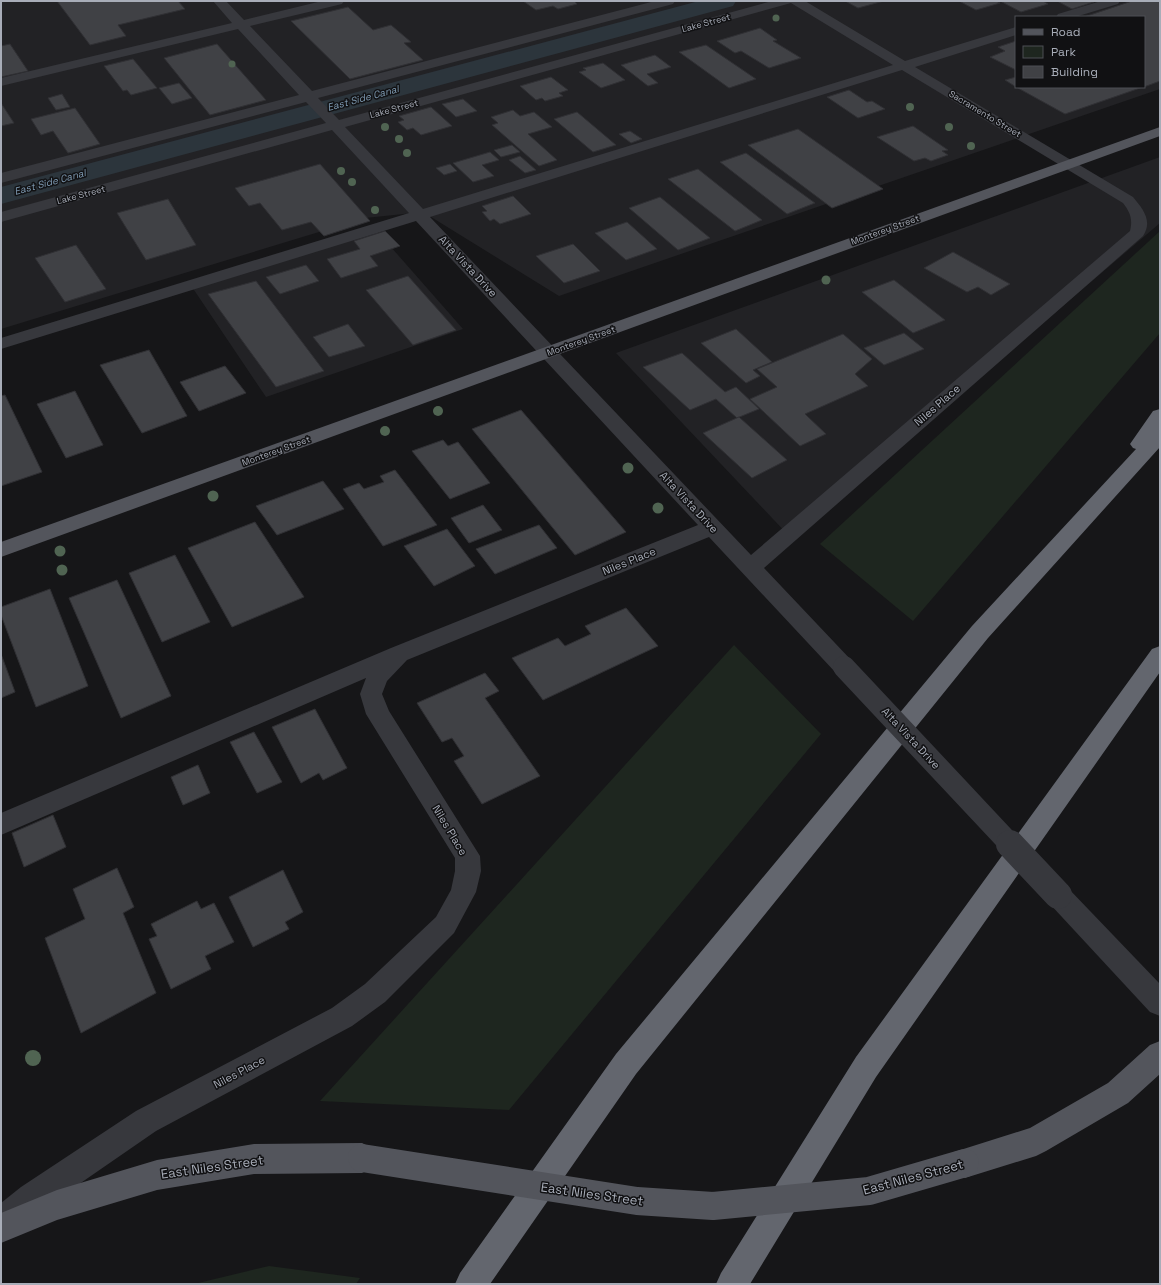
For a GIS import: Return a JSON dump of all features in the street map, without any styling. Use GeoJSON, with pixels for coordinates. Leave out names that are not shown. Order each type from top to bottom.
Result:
{"type":"FeatureCollection","features":[{"type":"Feature","properties":{"kind":"highway"},"geometry":{"type":"LineString","coordinates":[[1110,488],[1160,415]]}},
{"type":"Feature","properties":{"kind":"highway"},"geometry":{"type":"LineString","coordinates":[[471,1284],[626,1064],[980,632],[1160,435]]}},
{"type":"Feature","properties":{"kind":"highway"},"geometry":{"type":"LineString","coordinates":[[732,1284],[866,1067],[1160,655]]}},
{"type":"Feature","properties":{"kind":"main road","name":"Monterey Street"},"geometry":{"type":"LineString","coordinates":[[1,550],[1160,131]]}},
{"type":"Feature","properties":{"kind":"main road","name":"East Niles Street"},"geometry":{"type":"LineString","coordinates":[[1,1228],[57,1205],[157,1175],[254,1160],[362,1158],[638,1201],[713,1206],[869,1191],[1036,1141],[1118,1093],[1160,1055]]}},
{"type":"Feature","properties":{"kind":"street","name":"Alta Vista Drive"},"geometry":{"type":"LineString","coordinates":[[219,1],[1160,1003]]}},
{"type":"Feature","properties":{"kind":"street"},"geometry":{"type":"LineString","coordinates":[[1,82],[338,1]]}},
{"type":"Feature","properties":{"kind":"street"},"geometry":{"type":"LineString","coordinates":[[1,178],[669,1]]}},
{"type":"Feature","properties":{"kind":"street","name":"Lake Street"},"geometry":{"type":"LineString","coordinates":[[1,217],[786,1]]}},
{"type":"Feature","properties":{"kind":"street","name":"Sacramento Street"},"geometry":{"type":"LineString","coordinates":[[796,1],[1128,200],[1138,211],[1141,222],[1137,232],[1124,243]]}},
{"type":"Feature","properties":{"kind":"street"},"geometry":{"type":"LineString","coordinates":[[1065,16],[1114,1]]}},
{"type":"Feature","properties":{"kind":"street"},"geometry":{"type":"LineString","coordinates":[[1,344],[1015,31]]}},
{"type":"Feature","properties":{"kind":"street","name":"Niles Place"},"geometry":{"type":"LineString","coordinates":[[751,567],[1124,243]]}},
{"type":"Feature","properties":{"kind":"street","name":"Niles Place"},"geometry":{"type":"LineString","coordinates":[[1,1222],[32,1198],[146,1121],[342,1017],[375,993],[445,924],[463,892],[468,871],[467,856],[378,714],[371,694],[378,676],[399,654],[713,527]]}},
{"type":"Feature","properties":{"kind":"street"},"geometry":{"type":"LineString","coordinates":[[1,824],[399,654]]}},
{"type":"Feature","properties":{"kind":"shaded area"},"geometry":{"type":"Polygon","coordinates":[[[1,1],[1160,1],[1160,89],[559,296],[423,212],[365,218],[1,329],[1,1]]]}},
{"type":"Feature","properties":{"kind":"shaded area"},"geometry":{"type":"Polygon","coordinates":[[[1160,157],[1160,223],[791,538],[616,353],[1160,157]]]}},
{"type":"Feature","properties":{"kind":"shaded area"},"geometry":{"type":"Polygon","coordinates":[[[376,230],[463,329],[266,397],[192,287],[376,230]]]}},
{"type":"Feature","properties":{"kind":"green space"},"geometry":{"type":"Polygon","coordinates":[[[1160,231],[1160,333],[913,621],[820,544],[1160,231]]]}},
{"type":"Feature","properties":{"kind":"green space"},"geometry":{"type":"Polygon","coordinates":[[[734,645],[821,734],[509,1110],[320,1101],[734,645]]]}},
{"type":"Feature","properties":{"kind":"green space"},"geometry":{"type":"Polygon","coordinates":[[[269,1266],[360,1278],[356,1284],[194,1284],[269,1266]]]}},
{"type":"Feature","properties":{"kind":"building"},"geometry":{"type":"Polygon","coordinates":[[[57,1],[178,1],[185,9],[118,25],[126,36],[90,45],[57,1]]]}},
{"type":"Feature","properties":{"kind":"building"},"geometry":{"type":"Polygon","coordinates":[[[523,1],[574,1],[577,4],[558,9],[553,6],[536,10],[523,1]]]}},
{"type":"Feature","properties":{"kind":"building"},"geometry":{"type":"Polygon","coordinates":[[[845,1],[884,1],[858,8],[845,1]]]}},
{"type":"Feature","properties":{"kind":"building"},"geometry":{"type":"Polygon","coordinates":[[[959,1],[996,1],[1000,3],[976,10],[959,1]]]}},
{"type":"Feature","properties":{"kind":"building"},"geometry":{"type":"Polygon","coordinates":[[[1000,1],[1043,1],[1048,4],[1021,12],[1000,1]]]}},
{"type":"Feature","properties":{"kind":"building"},"geometry":{"type":"Polygon","coordinates":[[[1057,1],[1093,1],[1094,2],[1072,9],[1057,1]]]}},
{"type":"Feature","properties":{"kind":"building"},"geometry":{"type":"Polygon","coordinates":[[[1132,1],[1160,1],[1160,81],[1145,87],[1145,16],[1087,16],[1132,1]]]}},
{"type":"Feature","properties":{"kind":"building"},"geometry":{"type":"Polygon","coordinates":[[[348,7],[373,30],[391,25],[411,42],[404,43],[423,60],[350,79],[291,21],[348,7]]]}},
{"type":"Feature","properties":{"kind":"building"},"geometry":{"type":"Polygon","coordinates":[[[760,28],[777,40],[773,41],[801,58],[769,68],[741,51],[735,53],[717,41],[760,28]]]}},
{"type":"Feature","properties":{"kind":"building"},"geometry":{"type":"Polygon","coordinates":[[[1015,41],[1015,70],[990,57],[1005,51],[998,47],[1015,41]]]}},
{"type":"Feature","properties":{"kind":"building"},"geometry":{"type":"Polygon","coordinates":[[[10,44],[28,71],[1,77],[1,46],[10,44]]]}},
{"type":"Feature","properties":{"kind":"building"},"geometry":{"type":"Polygon","coordinates":[[[217,44],[266,100],[210,115],[164,58],[217,44]]]}},
{"type":"Feature","properties":{"kind":"building"},"geometry":{"type":"Polygon","coordinates":[[[706,45],[756,79],[729,88],[679,52],[706,45]]]}},
{"type":"Feature","properties":{"kind":"building"},"geometry":{"type":"Polygon","coordinates":[[[655,55],[671,67],[647,74],[658,83],[648,86],[621,65],[655,55]]]}},
{"type":"Feature","properties":{"kind":"building"},"geometry":{"type":"Polygon","coordinates":[[[133,59],[157,88],[131,95],[127,90],[123,91],[104,66],[133,59]]]}},
{"type":"Feature","properties":{"kind":"building"},"geometry":{"type":"Polygon","coordinates":[[[603,63],[625,80],[601,88],[579,72],[586,70],[583,68],[603,63]]]}},
{"type":"Feature","properties":{"kind":"building"},"geometry":{"type":"Polygon","coordinates":[[[551,77],[568,90],[559,93],[563,96],[545,101],[542,98],[536,100],[520,86],[551,77]]]}},
{"type":"Feature","properties":{"kind":"building"},"geometry":{"type":"Polygon","coordinates":[[[1015,77],[1015,86],[1005,80],[1015,77]]]}},
{"type":"Feature","properties":{"kind":"building"},"geometry":{"type":"Polygon","coordinates":[[[179,83],[192,98],[172,104],[159,88],[179,83]]]}},
{"type":"Feature","properties":{"kind":"building"},"geometry":{"type":"Polygon","coordinates":[[[1018,88],[1140,88],[1065,114],[1018,88]]]}},
{"type":"Feature","properties":{"kind":"building"},"geometry":{"type":"Polygon","coordinates":[[[849,90],[867,102],[872,101],[885,109],[858,118],[827,97],[849,90]]]}},
{"type":"Feature","properties":{"kind":"building"},"geometry":{"type":"Polygon","coordinates":[[[62,94],[70,107],[56,110],[48,98],[62,94]]]}},
{"type":"Feature","properties":{"kind":"building"},"geometry":{"type":"Polygon","coordinates":[[[463,99],[477,111],[456,117],[442,104],[463,99]]]}},
{"type":"Feature","properties":{"kind":"building"},"geometry":{"type":"Polygon","coordinates":[[[1,103],[14,123],[1,126],[1,103]]]}},
{"type":"Feature","properties":{"kind":"building"},"geometry":{"type":"Polygon","coordinates":[[[431,107],[452,126],[421,135],[413,128],[407,130],[398,122],[404,120],[399,116],[431,107]]]}},
{"type":"Feature","properties":{"kind":"building"},"geometry":{"type":"Polygon","coordinates":[[[75,108],[100,144],[68,153],[53,131],[41,135],[31,119],[75,108]]]}},
{"type":"Feature","properties":{"kind":"building"},"geometry":{"type":"Polygon","coordinates":[[[513,110],[520,116],[534,112],[552,127],[528,134],[557,160],[539,166],[492,125],[498,123],[491,117],[513,110]]]}},
{"type":"Feature","properties":{"kind":"building"},"geometry":{"type":"Polygon","coordinates":[[[577,112],[616,145],[593,152],[554,119],[577,112]]]}},
{"type":"Feature","properties":{"kind":"building"},"geometry":{"type":"Polygon","coordinates":[[[913,126],[948,150],[942,151],[948,155],[931,161],[925,158],[914,161],[877,137],[913,126]]]}},
{"type":"Feature","properties":{"kind":"building"},"geometry":{"type":"Polygon","coordinates":[[[798,129],[883,189],[832,208],[748,145],[798,129]]]}},
{"type":"Feature","properties":{"kind":"building"},"geometry":{"type":"Polygon","coordinates":[[[630,131],[642,139],[631,143],[619,134],[630,131]]]}},
{"type":"Feature","properties":{"kind":"building"},"geometry":{"type":"Polygon","coordinates":[[[512,145],[520,152],[501,157],[494,150],[512,145]]]}},
{"type":"Feature","properties":{"kind":"building"},"geometry":{"type":"Polygon","coordinates":[[[490,152],[499,160],[482,165],[494,176],[473,182],[453,163],[490,152]]]}},
{"type":"Feature","properties":{"kind":"building"},"geometry":{"type":"Polygon","coordinates":[[[746,153],[815,203],[787,214],[720,162],[746,153]]]}},
{"type":"Feature","properties":{"kind":"building"},"geometry":{"type":"Polygon","coordinates":[[[520,156],[536,170],[525,173],[509,160],[520,156]]]}},
{"type":"Feature","properties":{"kind":"building"},"geometry":{"type":"Polygon","coordinates":[[[320,164],[370,221],[324,236],[311,222],[282,230],[260,203],[249,206],[235,188],[320,164]]]}},
{"type":"Feature","properties":{"kind":"building"},"geometry":{"type":"Polygon","coordinates":[[[450,164],[457,171],[444,175],[436,168],[450,164]]]}},
{"type":"Feature","properties":{"kind":"building"},"geometry":{"type":"Polygon","coordinates":[[[698,169],[762,220],[735,231],[668,179],[698,169]]]}},
{"type":"Feature","properties":{"kind":"building"},"geometry":{"type":"Polygon","coordinates":[[[513,196],[531,214],[500,224],[494,219],[490,221],[482,212],[487,211],[482,206],[513,196]]]}},
{"type":"Feature","properties":{"kind":"building"},"geometry":{"type":"Polygon","coordinates":[[[660,197],[710,238],[678,250],[629,208],[660,197]]]}},
{"type":"Feature","properties":{"kind":"building"},"geometry":{"type":"Polygon","coordinates":[[[168,199],[196,245],[146,260],[117,213],[168,199]]]}},
{"type":"Feature","properties":{"kind":"building"},"geometry":{"type":"Polygon","coordinates":[[[627,222],[657,249],[626,260],[595,233],[627,222]]]}},
{"type":"Feature","properties":{"kind":"building"},"geometry":{"type":"Polygon","coordinates":[[[385,231],[400,246],[370,256],[378,266],[341,278],[327,259],[360,249],[354,241],[385,231]]]}},
{"type":"Feature","properties":{"kind":"building"},"geometry":{"type":"Polygon","coordinates":[[[573,244],[600,271],[564,283],[536,256],[573,244]]]}},
{"type":"Feature","properties":{"kind":"building"},"geometry":{"type":"Polygon","coordinates":[[[76,245],[106,289],[65,302],[35,258],[76,245]]]}},
{"type":"Feature","properties":{"kind":"building"},"geometry":{"type":"Polygon","coordinates":[[[953,252],[1010,284],[991,295],[978,287],[967,292],[924,268],[953,252]]]}},
{"type":"Feature","properties":{"kind":"building"},"geometry":{"type":"Polygon","coordinates":[[[306,265],[319,281],[280,294],[266,277],[306,265]]]}},
{"type":"Feature","properties":{"kind":"building"},"geometry":{"type":"Polygon","coordinates":[[[408,276],[456,330],[413,345],[366,290],[408,276]]]}},
{"type":"Feature","properties":{"kind":"building"},"geometry":{"type":"Polygon","coordinates":[[[894,280],[945,320],[913,333],[862,292],[894,280]]]}},
{"type":"Feature","properties":{"kind":"building"},"geometry":{"type":"Polygon","coordinates":[[[256,281],[324,371],[276,387],[208,294],[256,281]]]}},
{"type":"Feature","properties":{"kind":"building"},"geometry":{"type":"Polygon","coordinates":[[[348,324],[365,346],[329,357],[313,337],[348,324]]]}},
{"type":"Feature","properties":{"kind":"building"},"geometry":{"type":"Polygon","coordinates":[[[736,329],[772,362],[753,370],[760,376],[746,383],[701,343],[736,329]]]}},
{"type":"Feature","properties":{"kind":"building"},"geometry":{"type":"Polygon","coordinates":[[[904,333],[924,349],[884,365],[864,348],[904,333]]]}},
{"type":"Feature","properties":{"kind":"building"},"geometry":{"type":"Polygon","coordinates":[[[843,334],[872,359],[855,374],[868,386],[805,414],[826,434],[800,446],[750,399],[777,387],[757,369],[843,334]]]}},
{"type":"Feature","properties":{"kind":"building"},"geometry":{"type":"Polygon","coordinates":[[[149,350],[187,416],[142,433],[100,365],[149,350]]]}},
{"type":"Feature","properties":{"kind":"building"},"geometry":{"type":"Polygon","coordinates":[[[682,353],[725,392],[736,387],[759,409],[737,418],[716,399],[690,410],[643,367],[682,353]]]}},
{"type":"Feature","properties":{"kind":"building"},"geometry":{"type":"Polygon","coordinates":[[[225,366],[246,393],[199,411],[180,382],[225,366]]]}},
{"type":"Feature","properties":{"kind":"building"},"geometry":{"type":"Polygon","coordinates":[[[75,391],[103,445],[66,458],[37,404],[75,391]]]}},
{"type":"Feature","properties":{"kind":"building"},"geometry":{"type":"Polygon","coordinates":[[[5,395],[42,472],[1,486],[1,396],[5,395]]]}},
{"type":"Feature","properties":{"kind":"building"},"geometry":{"type":"Polygon","coordinates":[[[521,410],[626,532],[575,555],[472,429],[521,410]]]}},
{"type":"Feature","properties":{"kind":"building"},"geometry":{"type":"Polygon","coordinates":[[[739,417],[787,460],[752,478],[703,433],[739,417]]]}},
{"type":"Feature","properties":{"kind":"building"},"geometry":{"type":"Polygon","coordinates":[[[443,440],[448,446],[458,442],[490,483],[450,499],[412,451],[443,440]]]}},
{"type":"Feature","properties":{"kind":"building"},"geometry":{"type":"Polygon","coordinates":[[[395,470],[437,525],[383,546],[343,489],[359,483],[364,489],[384,482],[380,476],[395,470]]]}},
{"type":"Feature","properties":{"kind":"building"},"geometry":{"type":"Polygon","coordinates":[[[323,481],[344,509],[277,535],[256,506],[323,481]]]}},
{"type":"Feature","properties":{"kind":"building"},"geometry":{"type":"Polygon","coordinates":[[[483,505],[502,530],[469,543],[451,518],[483,505]]]}},
{"type":"Feature","properties":{"kind":"building"},"geometry":{"type":"Polygon","coordinates":[[[255,522],[304,597],[232,627],[188,548],[255,522]]]}},
{"type":"Feature","properties":{"kind":"building"},"geometry":{"type":"Polygon","coordinates":[[[539,525],[557,548],[495,574],[476,549],[539,525]]]}},
{"type":"Feature","properties":{"kind":"building"},"geometry":{"type":"Polygon","coordinates":[[[447,529],[475,566],[434,586],[404,546],[447,529]]]}},
{"type":"Feature","properties":{"kind":"building"},"geometry":{"type":"Polygon","coordinates":[[[175,555],[210,622],[162,642],[129,573],[175,555]]]}},
{"type":"Feature","properties":{"kind":"building"},"geometry":{"type":"Polygon","coordinates":[[[117,580],[171,696],[121,718],[69,598],[117,580]]]}},
{"type":"Feature","properties":{"kind":"building"},"geometry":{"type":"Polygon","coordinates":[[[50,589],[88,686],[36,707],[1,615],[1,607],[50,589]]]}},
{"type":"Feature","properties":{"kind":"building"},"geometry":{"type":"Polygon","coordinates":[[[626,608],[658,646],[543,700],[512,658],[558,638],[565,646],[591,634],[585,626],[626,608]]]}},
{"type":"Feature","properties":{"kind":"building"},"geometry":{"type":"Polygon","coordinates":[[[1,654],[15,692],[1,698],[1,654]]]}},
{"type":"Feature","properties":{"kind":"building"},"geometry":{"type":"Polygon","coordinates":[[[485,673],[499,691],[485,698],[540,776],[482,804],[454,761],[464,756],[452,738],[442,742],[417,703],[485,673]]]}},
{"type":"Feature","properties":{"kind":"building"},"geometry":{"type":"Polygon","coordinates":[[[315,709],[347,768],[323,780],[319,773],[301,783],[272,727],[315,709]]]}},
{"type":"Feature","properties":{"kind":"building"},"geometry":{"type":"Polygon","coordinates":[[[254,732],[282,782],[257,793],[230,742],[254,732]]]}},
{"type":"Feature","properties":{"kind":"building"},"geometry":{"type":"Polygon","coordinates":[[[198,765],[210,793],[183,805],[171,777],[198,765]]]}},
{"type":"Feature","properties":{"kind":"building"},"geometry":{"type":"Polygon","coordinates":[[[53,815],[66,847],[24,867],[12,833],[53,815]]]}},
{"type":"Feature","properties":{"kind":"building"},"geometry":{"type":"Polygon","coordinates":[[[117,868],[134,907],[123,913],[156,993],[81,1033],[45,938],[85,919],[73,889],[117,868]]]}},
{"type":"Feature","properties":{"kind":"building"},"geometry":{"type":"Polygon","coordinates":[[[283,870],[303,912],[285,922],[289,929],[253,947],[229,897],[283,870]]]}},
{"type":"Feature","properties":{"kind":"building"},"geometry":{"type":"Polygon","coordinates":[[[197,901],[201,909],[214,903],[234,942],[205,956],[211,969],[171,989],[149,939],[157,936],[151,924],[197,901]]]}},
{"type":"Feature","properties":{"kind":"waterway","name":"East Side Canal"},"geometry":{"type":"LineString","coordinates":[[1,196],[725,1]]}}]}
